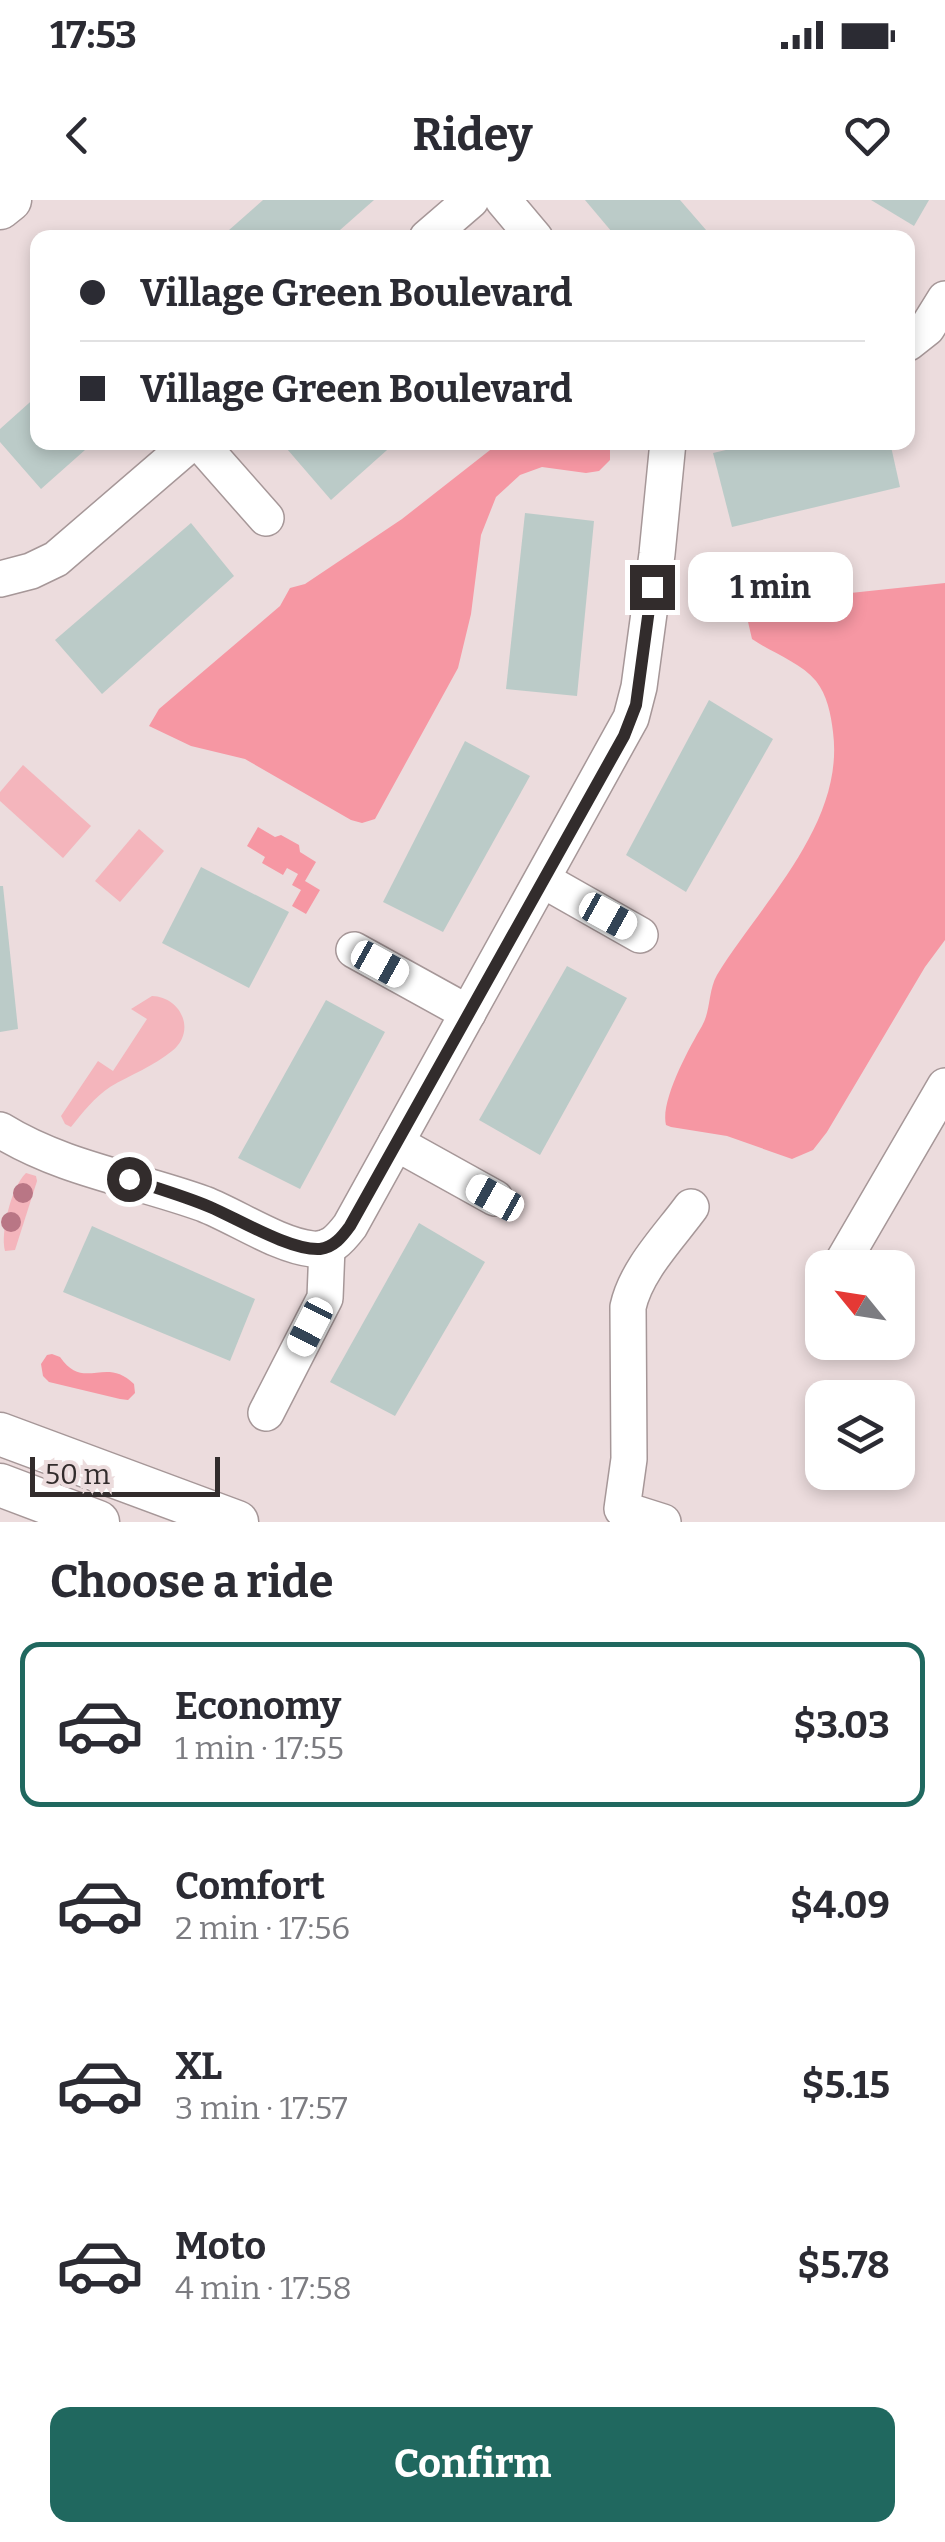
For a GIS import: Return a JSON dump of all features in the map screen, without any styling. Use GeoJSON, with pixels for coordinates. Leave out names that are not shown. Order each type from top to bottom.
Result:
{"type":"FeatureCollection","features":[{"type":"Feature","properties":{"kind":"main road"},"geometry":{"type":"LineString","coordinates":[[0,208],[10,200]]}},
{"type":"Feature","properties":{"kind":"main road"},"geometry":{"type":"LineString","coordinates":[[0,1434],[236,1522]]}},
{"type":"Feature","properties":{"kind":"main road"},"geometry":{"type":"LineString","coordinates":[[0,1484],[98,1522]]}},
{"type":"Feature","properties":{"kind":"street"},"geometry":{"type":"LineString","coordinates":[[436,230],[471,200]]}},
{"type":"Feature","properties":{"kind":"street"},"geometry":{"type":"LineString","coordinates":[[504,200],[528,230]]}},
{"type":"Feature","properties":{"kind":"street"},"geometry":{"type":"LineString","coordinates":[[915,337],[927,328],[945,299]]}},
{"type":"Feature","properties":{"kind":"street"},"geometry":{"type":"LineString","coordinates":[[0,579],[31,571],[67,551],[186,450]]}},
{"type":"Feature","properties":{"kind":"street"},"geometry":{"type":"LineString","coordinates":[[202,450],[266,518]]}},
{"type":"Feature","properties":{"kind":"street"},"geometry":{"type":"LineString","coordinates":[[0,1130],[65,1163],[155,1187],[296,1244],[327,1248],[339,1240],[624,736],[636,705],[667,450]]}},
{"type":"Feature","properties":{"kind":"street"},"geometry":{"type":"LineString","coordinates":[[543,880],[640,934]]}},
{"type":"Feature","properties":{"kind":"street"},"geometry":{"type":"LineString","coordinates":[[354,950],[468,1013]]}},
{"type":"Feature","properties":{"kind":"street"},"geometry":{"type":"LineString","coordinates":[[850,1250],[945,1086]]}},
{"type":"Feature","properties":{"kind":"street"},"geometry":{"type":"LineString","coordinates":[[396,1144],[495,1198]]}},
{"type":"Feature","properties":{"kind":"street"},"geometry":{"type":"LineString","coordinates":[[663,1522],[622,1509],[630,1440],[628,1307],[642,1274],[690,1207]]}},
{"type":"Feature","properties":{"kind":"street"},"geometry":{"type":"LineString","coordinates":[[266,1413],[325,1298],[327,1248]]}},
{"type":"Feature","properties":{"kind":"shaded area"},"geometry":{"type":"Polygon","coordinates":[[[490,450],[610,450],[610,460],[599,471],[542,467],[520,475],[496,497],[481,535],[471,614],[458,668],[375,819],[362,823],[351,820],[245,759],[191,746],[149,726],[159,709],[280,606],[290,588],[305,584],[402,519],[490,450]]]}},
{"type":"Feature","properties":{"kind":"shaded area"},"geometry":{"type":"Polygon","coordinates":[[[945,583],[945,940],[813,1150],[792,1159],[727,1136],[666,1125],[671,1089],[705,1020],[714,981],[796,861],[826,799],[833,766],[832,725],[823,692],[802,668],[752,639],[742,596],[803,598],[945,583]]]}},
{"type":"Feature","properties":{"kind":"shaded area"},"geometry":{"type":"Polygon","coordinates":[[[23,765],[91,826],[63,858],[0,801],[0,792],[23,765]]]}},
{"type":"Feature","properties":{"kind":"shaded area"},"geometry":{"type":"Polygon","coordinates":[[[258,827],[299,845],[300,852],[316,862],[305,881],[320,890],[306,914],[292,906],[301,890],[292,885],[298,874],[287,868],[283,875],[262,863],[265,857],[247,846],[258,827]]]}},
{"type":"Feature","properties":{"kind":"shaded area"},"geometry":{"type":"Polygon","coordinates":[[[139,829],[164,851],[120,902],[95,881],[139,829]]]}},
{"type":"Feature","properties":{"kind":"shaded area"},"geometry":{"type":"Polygon","coordinates":[[[152,996],[171,1002],[178,1009],[184,1025],[180,1043],[158,1061],[104,1091],[71,1127],[65,1124],[61,1116],[98,1061],[113,1071],[147,1019],[131,1009],[152,996]]]}},
{"type":"Feature","properties":{"kind":"shaded area"},"geometry":{"type":"Polygon","coordinates":[[[26,1173],[36,1176],[37,1181],[15,1250],[5,1251],[8,1211],[26,1173]]]}},
{"type":"Feature","properties":{"kind":"shaded area"},"geometry":{"type":"Polygon","coordinates":[[[52,1354],[78,1372],[114,1372],[123,1376],[134,1384],[135,1393],[128,1400],[120,1399],[49,1382],[43,1376],[41,1364],[52,1354]]]}},
{"type":"Feature","properties":{"kind":"building"},"geometry":{"type":"Polygon","coordinates":[[[263,200],[374,200],[340,230],[229,230],[263,200]]]}},
{"type":"Feature","properties":{"kind":"building"},"geometry":{"type":"Polygon","coordinates":[[[585,200],[680,200],[706,230],[610,230],[585,200]]]}},
{"type":"Feature","properties":{"kind":"building"},"geometry":{"type":"Polygon","coordinates":[[[871,200],[929,200],[914,226],[871,200]]]}},
{"type":"Feature","properties":{"kind":"building"},"geometry":{"type":"Polygon","coordinates":[[[30,402],[30,450],[85,450],[41,489],[0,442],[0,429],[30,402]]]}},
{"type":"Feature","properties":{"kind":"building"},"geometry":{"type":"Polygon","coordinates":[[[288,450],[387,450],[331,500],[288,450]]]}},
{"type":"Feature","properties":{"kind":"building"},"geometry":{"type":"Polygon","coordinates":[[[892,450],[900,487],[732,527],[713,453],[892,450]]]}},
{"type":"Feature","properties":{"kind":"building"},"geometry":{"type":"Polygon","coordinates":[[[525,513],[594,521],[577,696],[506,689],[525,513]]]}},
{"type":"Feature","properties":{"kind":"building"},"geometry":{"type":"Polygon","coordinates":[[[191,523],[234,576],[102,694],[55,640],[191,523]]]}},
{"type":"Feature","properties":{"kind":"building"},"geometry":{"type":"Polygon","coordinates":[[[709,700],[773,739],[686,892],[626,855],[709,700]]]}},
{"type":"Feature","properties":{"kind":"building"},"geometry":{"type":"Polygon","coordinates":[[[465,741],[530,776],[443,932],[383,902],[465,741]]]}},
{"type":"Feature","properties":{"kind":"building"},"geometry":{"type":"Polygon","coordinates":[[[201,867],[289,912],[249,988],[162,943],[201,867]]]}},
{"type":"Feature","properties":{"kind":"building"},"geometry":{"type":"Polygon","coordinates":[[[0,886],[18,1029],[0,1032],[0,886]]]}},
{"type":"Feature","properties":{"kind":"building"},"geometry":{"type":"Polygon","coordinates":[[[567,966],[627,998],[540,1155],[479,1120],[567,966]]]}},
{"type":"Feature","properties":{"kind":"building"},"geometry":{"type":"Polygon","coordinates":[[[326,1000],[385,1032],[300,1189],[238,1158],[326,1000]]]}},
{"type":"Feature","properties":{"kind":"building"},"geometry":{"type":"Polygon","coordinates":[[[419,1223],[485,1262],[395,1416],[330,1382],[419,1223]]]}},
{"type":"Feature","properties":{"kind":"building"},"geometry":{"type":"Polygon","coordinates":[[[92,1226],[255,1299],[230,1361],[63,1292],[92,1226]]]}},
{"type":"Feature","properties":{"kind":"route"},"geometry":{"type":"LineString","coordinates":[[129,1179],[206,1205],[296,1244],[327,1248],[339,1240],[624,736],[636,705],[652,587]]}}]}
